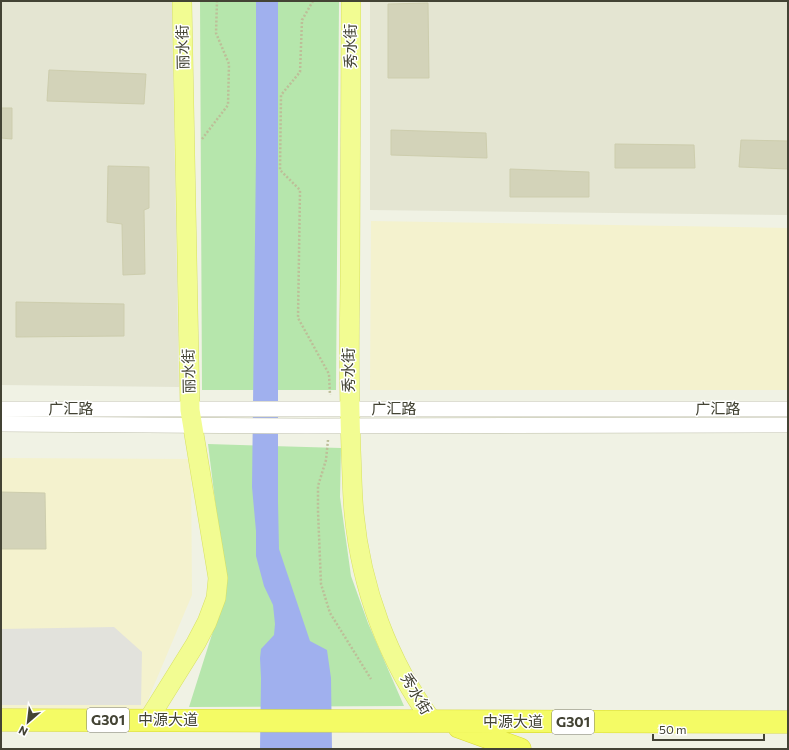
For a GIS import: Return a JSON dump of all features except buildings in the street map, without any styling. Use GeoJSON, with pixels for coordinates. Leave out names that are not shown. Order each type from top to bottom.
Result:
{"type":"FeatureCollection","features":[{"type":"Feature","properties":{"kind":"highway","name":"中源大道"},"geometry":{"type":"LineString","coordinates":[[1,720],[788,722]]}},
{"type":"Feature","properties":{"kind":"highway"},"geometry":{"type":"LineString","coordinates":[[439,722],[520,749]]}},
{"type":"Feature","properties":{"kind":"main road","name":"丽水街"},"geometry":{"type":"LineString","coordinates":[[148,720],[196,643],[207,622],[216,598],[218,578],[190,417],[182,1]]}},
{"type":"Feature","properties":{"kind":"main road","name":"秀水街"},"geometry":{"type":"LineString","coordinates":[[351,1],[350,417],[354,512],[359,546],[371,598],[388,643],[420,704],[439,722]]}},
{"type":"Feature","properties":{"kind":"street","name":"广汇路"},"geometry":{"type":"LineString","coordinates":[[1,409],[190,417],[244,425],[329,426],[350,417],[788,409]]}},
{"type":"Feature","properties":{"kind":"street","name":"广汇路"},"geometry":{"type":"LineString","coordinates":[[1,424],[190,417],[244,410],[330,409],[350,417],[788,425]]}},
{"type":"Feature","properties":{"kind":"path"},"geometry":{"type":"LineString","coordinates":[[186,160],[228,105],[229,64],[216,33],[217,1]]}},
{"type":"Feature","properties":{"kind":"path"},"geometry":{"type":"LineString","coordinates":[[313,1],[302,20],[300,72],[281,95],[280,170],[300,190],[298,318],[329,374],[330,409]]}},
{"type":"Feature","properties":{"kind":"path"},"geometry":{"type":"LineString","coordinates":[[329,426],[326,460],[318,486],[321,584],[330,613],[371,679]]}},
{"type":"Feature","properties":{"kind":"shaded area"},"geometry":{"type":"Polygon","coordinates":[[[1,1],[172,1],[179,387],[1,385],[1,1]]]}},
{"type":"Feature","properties":{"kind":"shaded area"},"geometry":{"type":"Polygon","coordinates":[[[370,1],[788,1],[788,215],[370,210],[370,1]]]}},
{"type":"Feature","properties":{"kind":"shaded area"},"geometry":{"type":"Polygon","coordinates":[[[371,221],[788,228],[788,390],[370,390],[371,221]]]}},
{"type":"Feature","properties":{"kind":"shaded area"},"geometry":{"type":"Polygon","coordinates":[[[1,458],[191,459],[192,595],[144,709],[1,709],[1,458]]]}},
{"type":"Feature","properties":{"kind":"shaded area"},"geometry":{"type":"Polygon","coordinates":[[[114,627],[142,652],[141,705],[1,705],[1,629],[114,627]]]}},
{"type":"Feature","properties":{"kind":"green space"},"geometry":{"type":"Polygon","coordinates":[[[200,1],[339,1],[336,390],[202,390],[200,1]]]}},
{"type":"Feature","properties":{"kind":"green space"},"geometry":{"type":"Polygon","coordinates":[[[208,444],[341,448],[340,497],[351,576],[368,623],[404,706],[189,707],[226,590],[208,444]]]}},
{"type":"Feature","properties":{"kind":"water"},"geometry":{"type":"Polygon","coordinates":[[[256,1],[278,1],[279,549],[310,641],[327,650],[331,678],[332,749],[260,749],[261,649],[274,635],[275,624],[273,605],[264,586],[256,556],[256,531],[252,487],[256,155],[256,1]]]}}]}
